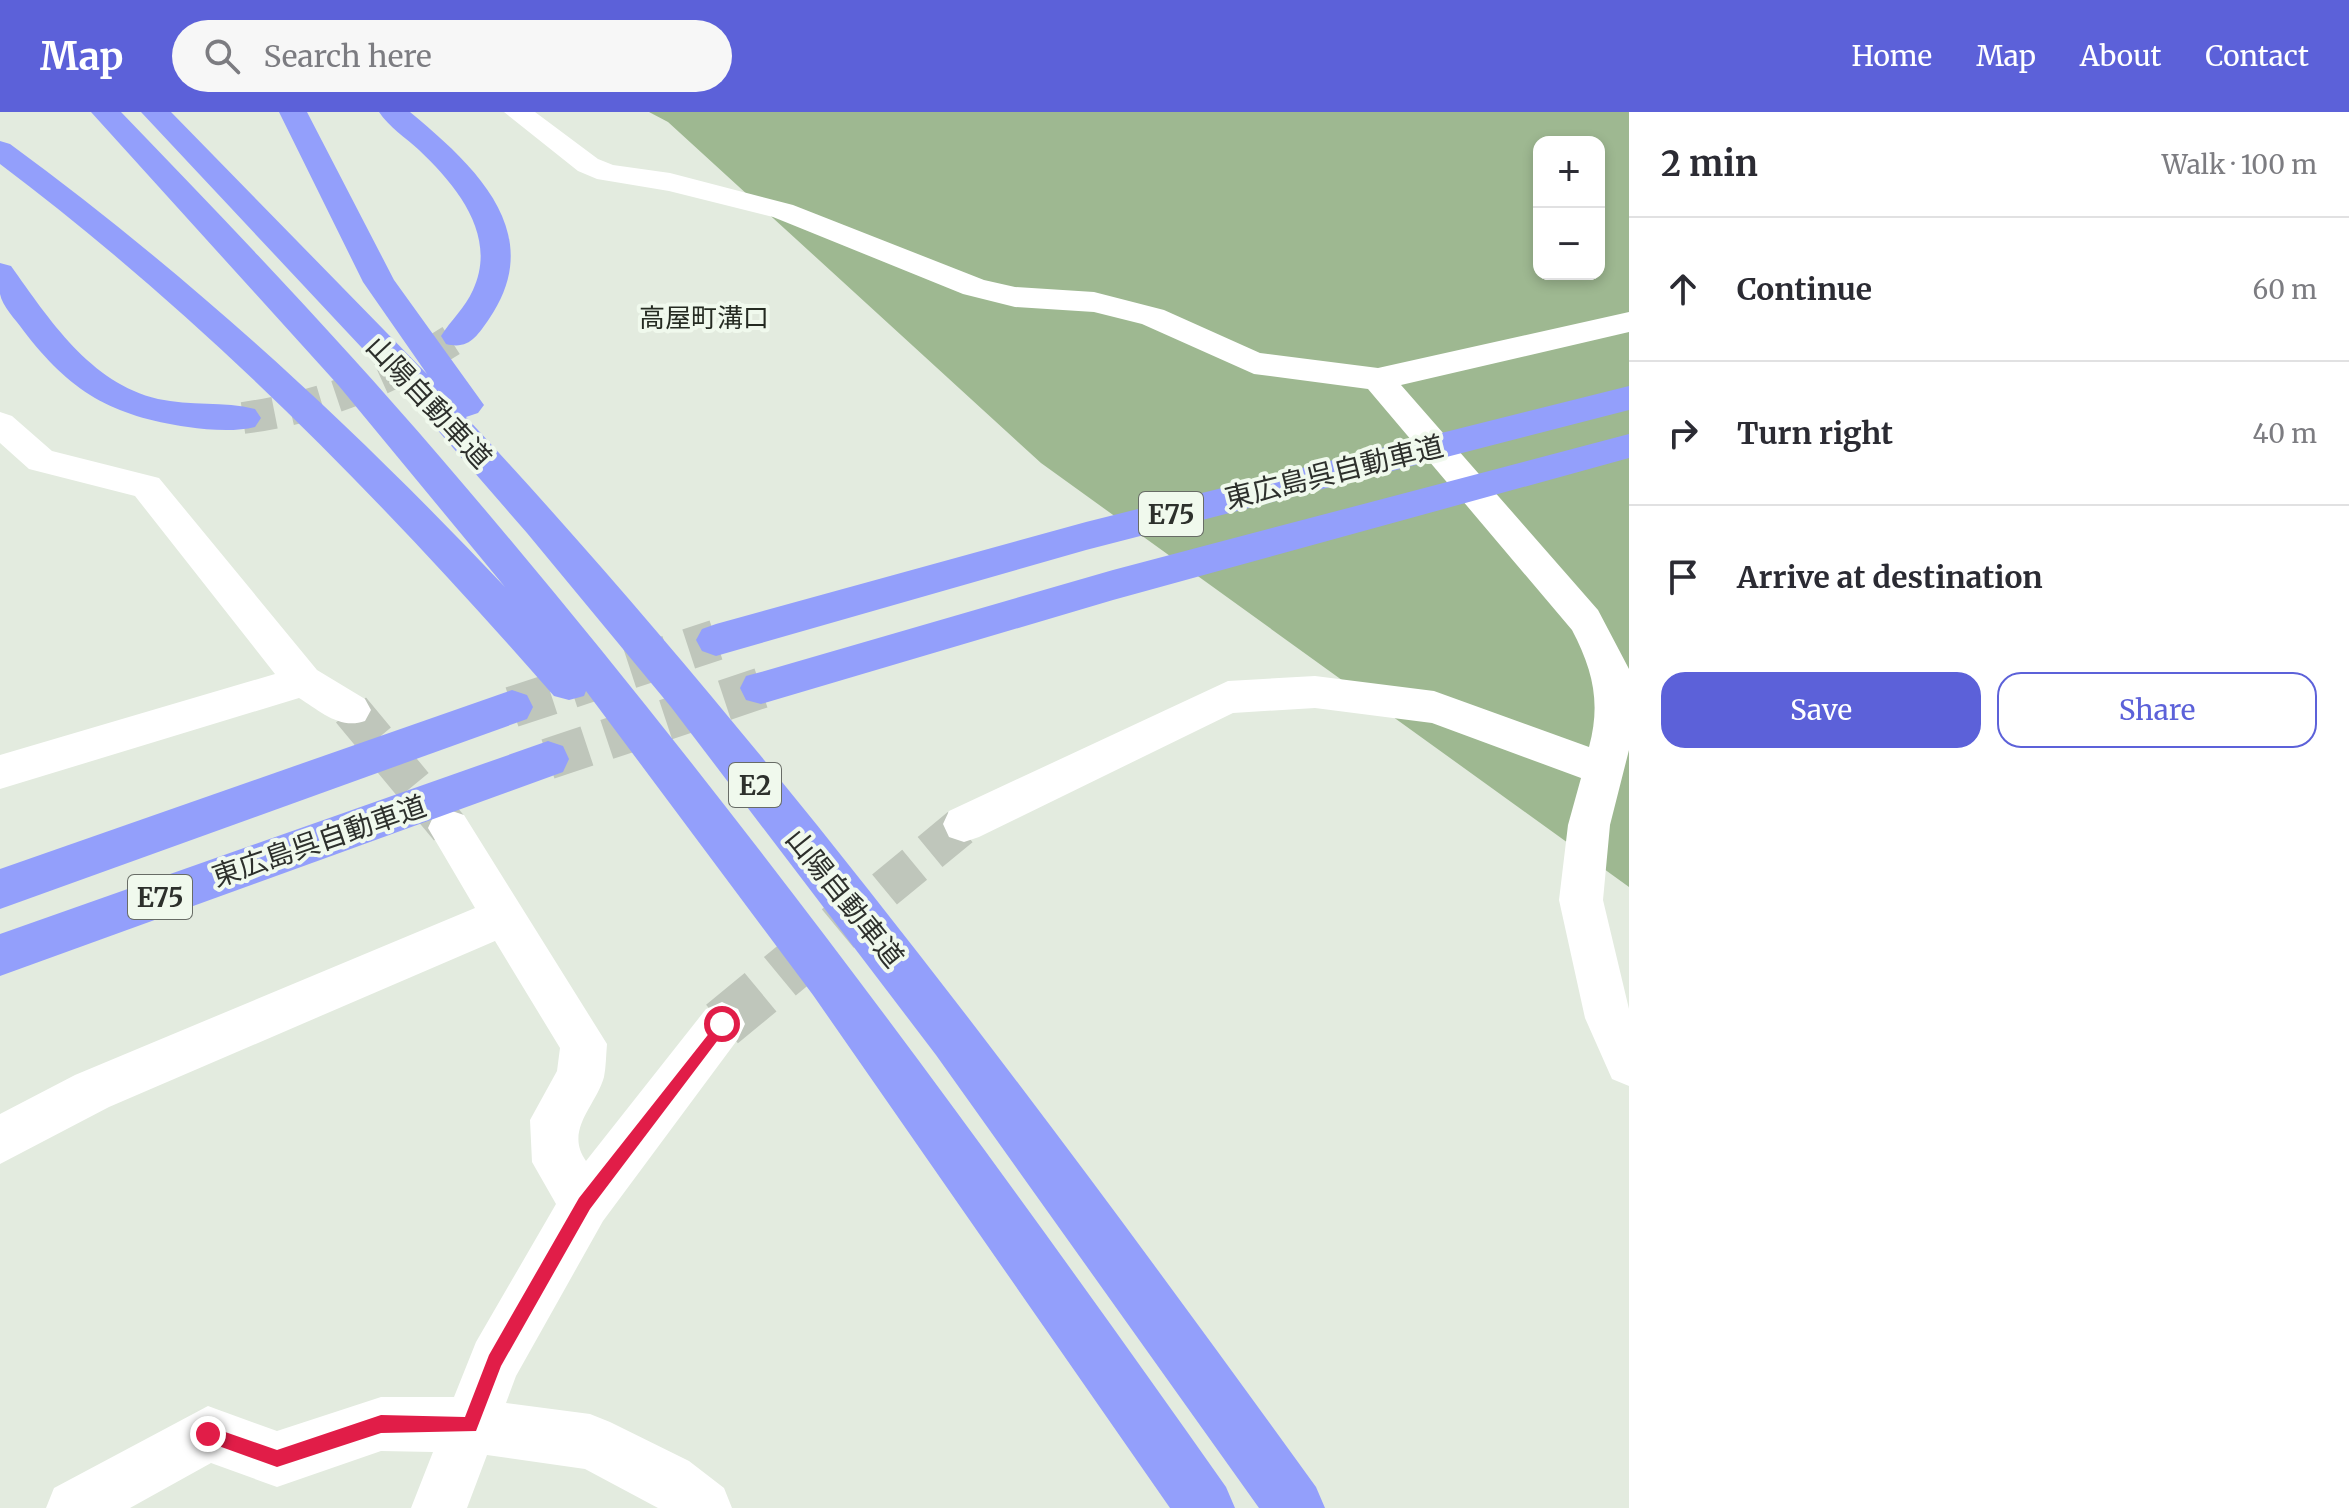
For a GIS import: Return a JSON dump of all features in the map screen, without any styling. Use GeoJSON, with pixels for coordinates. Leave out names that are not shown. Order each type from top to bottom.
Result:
{"type":"FeatureCollection","features":[{"type":"Feature","properties":{"kind":"highway","name":"山陽自動車道"},"geometry":{"type":"LineString","coordinates":[[105,112],[427,465],[543,607],[838,988],[1038,1266],[1205,1508]]}},
{"type":"Feature","properties":{"kind":"highway","name":"山陽自動車道"},"geometry":{"type":"LineString","coordinates":[[155,112],[527,509],[603,596],[917,988],[1121,1262],[1295,1508]]}},
{"type":"Feature","properties":{"kind":"highway"},"geometry":{"type":"LineString","coordinates":[[293,112],[379,282],[412,333],[494,441],[527,509]]}},
{"type":"Feature","properties":{"kind":"highway"},"geometry":{"type":"LineString","coordinates":[[393,112],[469,187],[487,216],[496,246],[494,277],[481,308],[458,336]]}},
{"type":"Feature","properties":{"kind":"highway"},"geometry":{"type":"LineString","coordinates":[[0,150],[137,252],[206,312],[349,451],[514,622],[838,988]]}},
{"type":"Feature","properties":{"kind":"highway"},"geometry":{"type":"LineString","coordinates":[[0,273],[48,344],[79,375],[115,398],[167,414],[243,418]]}},
{"type":"Feature","properties":{"kind":"highway","name":"東広島呉自動車道"},"geometry":{"type":"LineString","coordinates":[[716,640],[1101,532],[1629,398]]}},
{"type":"Feature","properties":{"kind":"highway","name":"東広島呉自動車道"},"geometry":{"type":"LineString","coordinates":[[761,688],[1113,585],[1629,446]]}},
{"type":"Feature","properties":{"kind":"highway","name":"E75"},"geometry":{"type":"LineString","coordinates":[[0,889],[512,707]]}},
{"type":"Feature","properties":{"kind":"highway","name":"東広島呉自動車道"},"geometry":{"type":"LineString","coordinates":[[0,955],[548,759]]}},
{"type":"Feature","properties":{"kind":"highway"},"geometry":{"type":"LineString","coordinates":[[0,870],[298,781]]}},
{"type":"Feature","properties":{"kind":"highway"},"geometry":{"type":"LineString","coordinates":[[0,974],[320,841]]}},
{"type":"Feature","properties":{"kind":"street"},"geometry":{"type":"LineString","coordinates":[[518,112],[588,165],[607,173],[670,182],[783,211],[974,287],[1015,297],[1094,302],[1153,317],[1254,363],[1378,379],[1629,322]]}},
{"type":"Feature","properties":{"kind":"street"},"geometry":{"type":"LineString","coordinates":[[1378,379],[1585,620],[1605,655],[1614,683],[1617,718],[1606,770],[1589,825],[1581,900],[1608,1018],[1629,1063]]}},
{"type":"Feature","properties":{"kind":"street"},"geometry":{"type":"LineString","coordinates":[[0,424],[41,460],[147,487],[303,681],[351,710]]}},
{"type":"Feature","properties":{"kind":"street"},"geometry":{"type":"LineString","coordinates":[[0,772],[303,681]]}},
{"type":"Feature","properties":{"kind":"street"},"geometry":{"type":"LineString","coordinates":[[964,824],[1228,697],[1315,692],[1434,707],[1606,770]]}},
{"type":"Feature","properties":{"kind":"street"},"geometry":{"type":"LineString","coordinates":[[449,828],[584,1044],[580,1077],[554,1120],[557,1162],[585,1203]]}},
{"type":"Feature","properties":{"kind":"street"},"geometry":{"type":"LineString","coordinates":[[0,1140],[92,1091],[502,917]]}},
{"type":"Feature","properties":{"kind":"street"},"geometry":{"type":"LineString","coordinates":[[439,1508],[495,1361],[585,1203],[722,1024]]}},
{"type":"Feature","properties":{"kind":"street"},"geometry":{"type":"LineString","coordinates":[[74,1508],[208,1434],[277,1459],[381,1424],[470,1425],[590,1442],[669,1481],[704,1508]]}},
{"type":"Feature","properties":{"kind":"green space"},"geometry":{"type":"Polygon","coordinates":[[[649,112],[1629,112],[1629,887],[1041,463],[668,122],[649,112]]]}},
{"type":"Feature","properties":{"kind":"tunnel"},"geometry":{"type":"LineString","coordinates":[[243,418],[329,399],[407,366],[458,336]]}},
{"type":"Feature","properties":{"kind":"tunnel"},"geometry":{"type":"LineString","coordinates":[[512,707],[716,640]]}},
{"type":"Feature","properties":{"kind":"tunnel"},"geometry":{"type":"LineString","coordinates":[[548,759],[761,688]]}},
{"type":"Feature","properties":{"kind":"tunnel"},"geometry":{"type":"LineString","coordinates":[[351,710],[449,828]]}},
{"type":"Feature","properties":{"kind":"tunnel"},"geometry":{"type":"LineString","coordinates":[[839,927],[964,824]]}},
{"type":"Feature","properties":{"kind":"tunnel"},"geometry":{"type":"LineString","coordinates":[[722,1024],[842,925]]}},
{"type":"Feature","properties":{"kind":"district","name":"高屋町溝口"},"geometry":{"type":"Point","coordinates":[704,317]}},
{"type":"Feature","properties":{"kind":"route"},"geometry":{"type":"LineString","coordinates":[[208,1434],[277,1459],[381,1424],[470,1425],[495,1361],[585,1203],[722,1024]]}}]}
